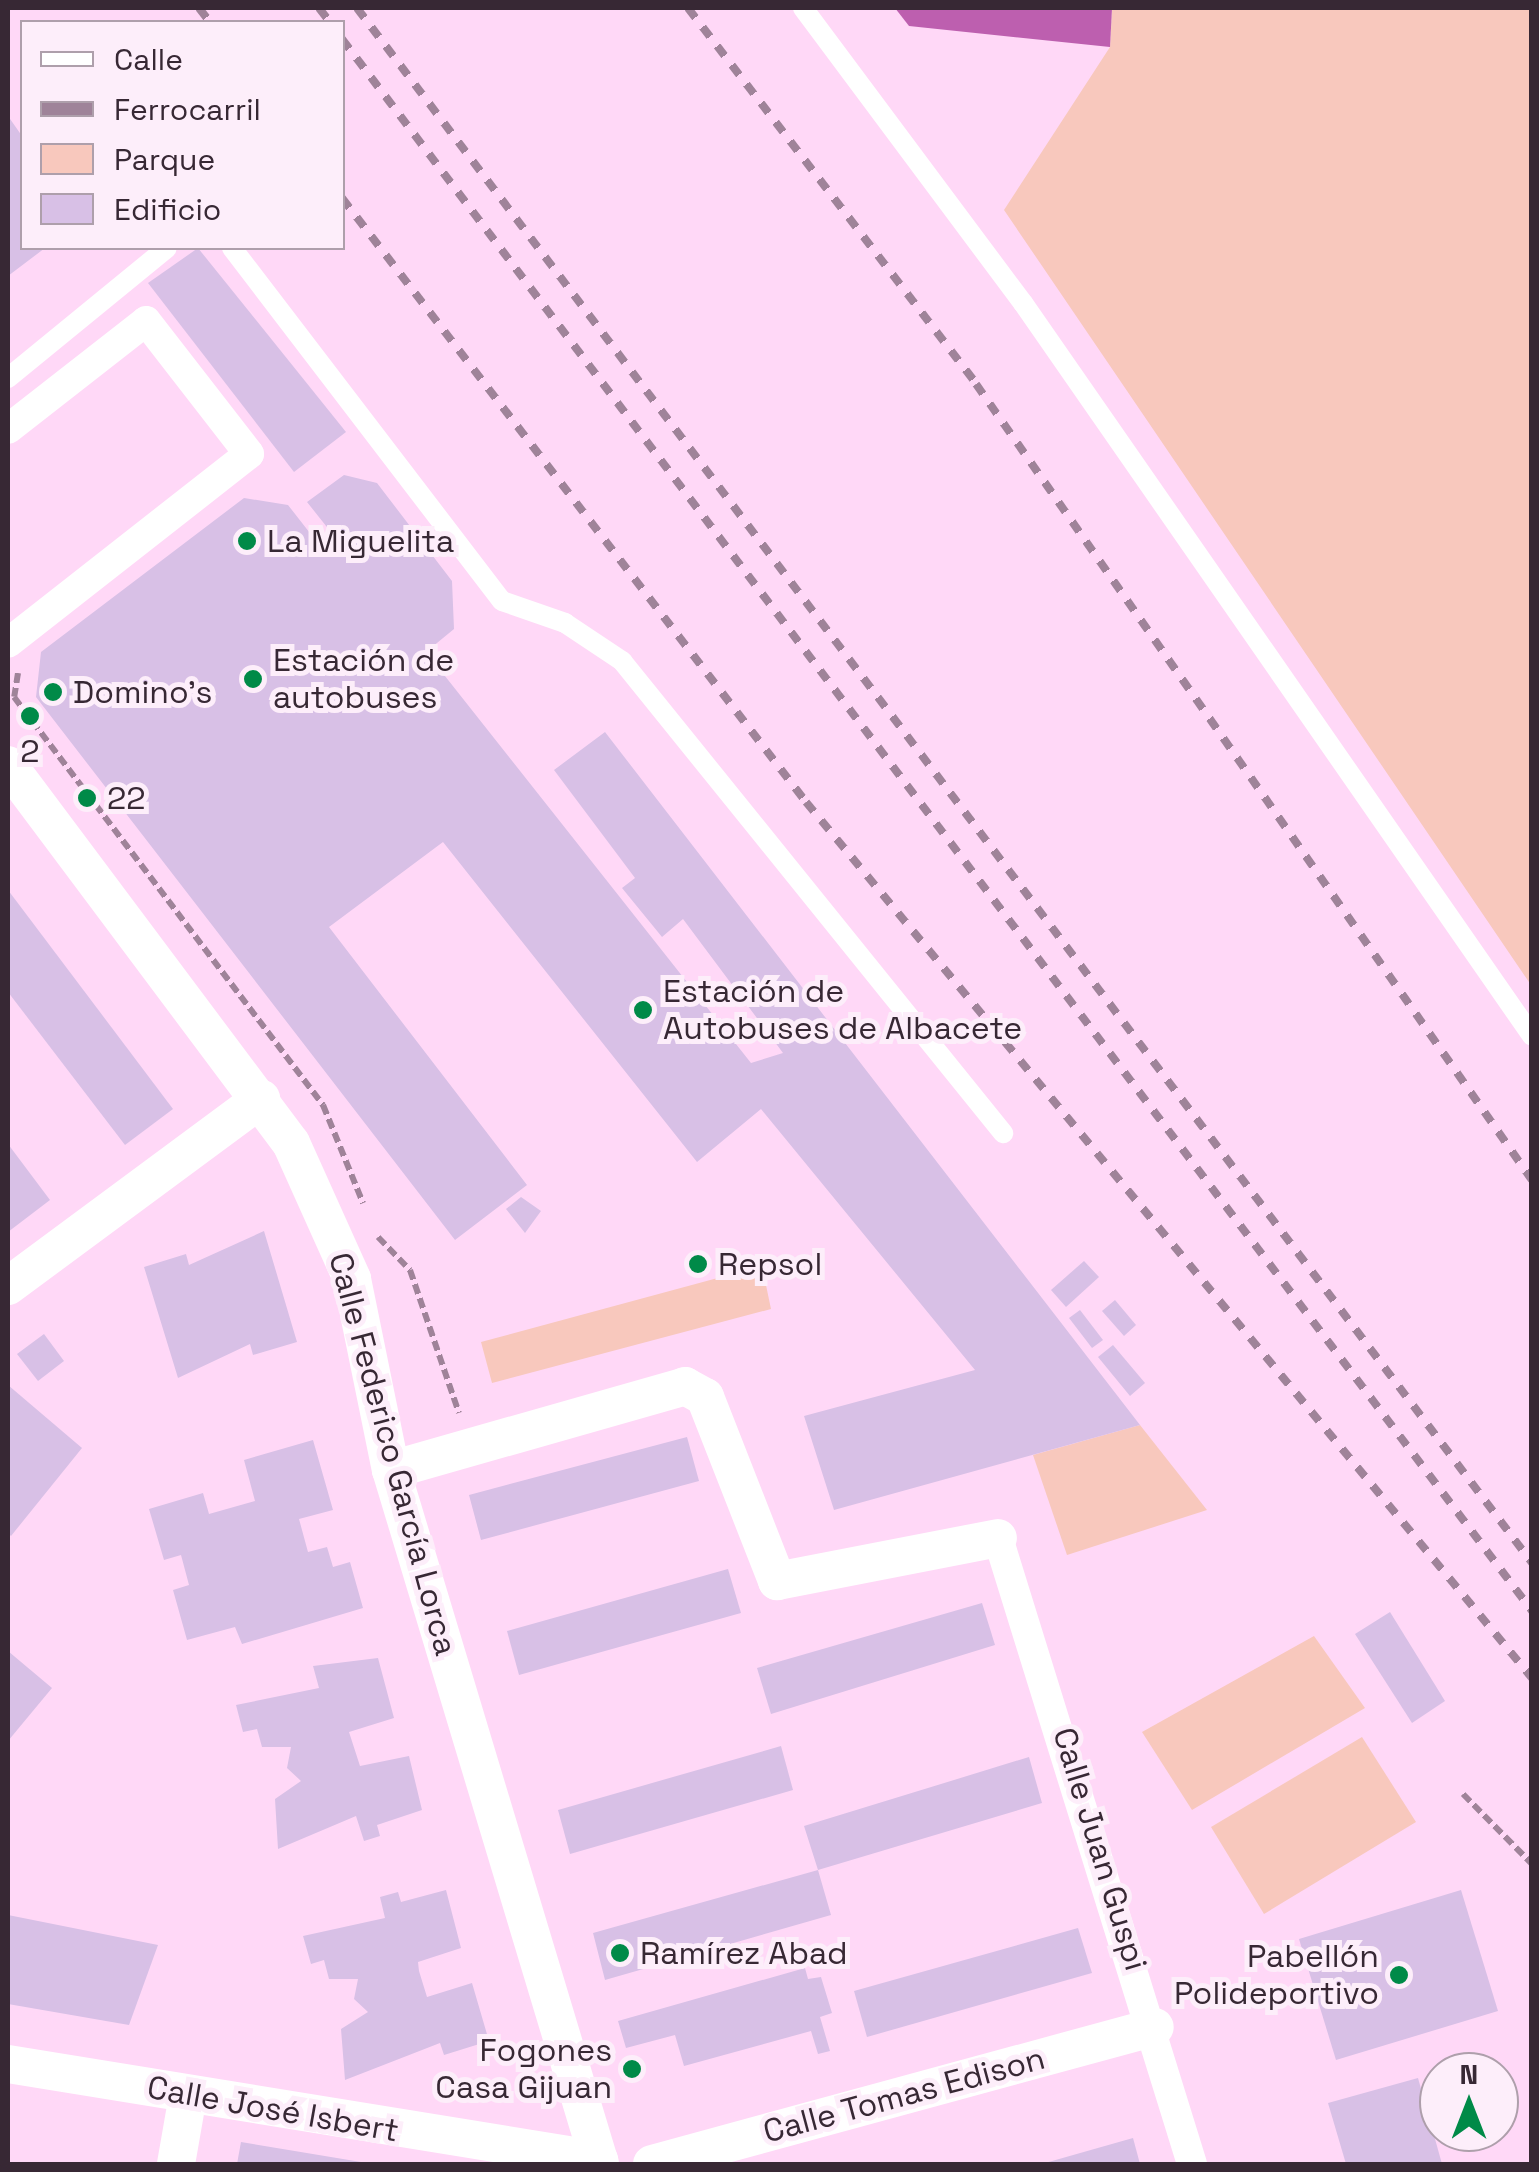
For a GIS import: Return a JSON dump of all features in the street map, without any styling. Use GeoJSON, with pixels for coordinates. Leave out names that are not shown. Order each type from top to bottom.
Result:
{"type":"FeatureCollection","features":[{"type":"Feature","properties":{"kind":"street"},"geometry":{"type":"LineString","coordinates":[[8,429],[146,321],[249,454],[8,644]]}},
{"type":"Feature","properties":{"kind":"street","name":"Calle Federico García Lorca"},"geometry":{"type":"LineString","coordinates":[[8,765],[261,1099],[352,1279],[391,1470],[599,2162]]}},
{"type":"Feature","properties":{"kind":"street"},"geometry":{"type":"LineString","coordinates":[[8,1286],[261,1099]]}},
{"type":"Feature","properties":{"kind":"street"},"geometry":{"type":"LineString","coordinates":[[391,1470],[686,1386],[705,1397],[777,1581],[998,1538]]}},
{"type":"Feature","properties":{"kind":"street","name":"Calle Juan Guspi"},"geometry":{"type":"LineString","coordinates":[[998,1538],[1156,2026],[1192,2164]]}},
{"type":"Feature","properties":{"kind":"street","name":"Calle Tomas Edison"},"geometry":{"type":"LineString","coordinates":[[652,2164],[1156,2026]]}},
{"type":"Feature","properties":{"kind":"street","name":"Calle José Isbert"},"geometry":{"type":"LineString","coordinates":[[8,2064],[599,2162]]}},
{"type":"Feature","properties":{"kind":"street"},"geometry":{"type":"LineString","coordinates":[[176,2164],[188,2095]]}},
{"type":"Feature","properties":{"kind":"lane"},"geometry":{"type":"LineString","coordinates":[[803,8],[1023,303],[1532,1036]]}},
{"type":"Feature","properties":{"kind":"lane"},"geometry":{"type":"LineString","coordinates":[[8,378],[165,250]]}},
{"type":"Feature","properties":{"kind":"lane"},"geometry":{"type":"LineString","coordinates":[[234,250],[502,601],[565,623],[622,661],[1003,1133]]}},
{"type":"Feature","properties":{"kind":"path"},"geometry":{"type":"LineString","coordinates":[[1464,1794],[1532,1864]]}},
{"type":"Feature","properties":{"kind":"green space"},"geometry":{"type":"Polygon","coordinates":[[[1112,8],[1531,8],[1531,985],[1004,210],[1110,47],[1112,8]]]}},
{"type":"Feature","properties":{"kind":"green space"},"geometry":{"type":"Polygon","coordinates":[[[762,1266],[771,1309],[492,1383],[481,1342],[762,1266]]]}},
{"type":"Feature","properties":{"kind":"green space"},"geometry":{"type":"Polygon","coordinates":[[[1140,1425],[1207,1510],[1067,1555],[1033,1455],[1140,1425]]]}},
{"type":"Feature","properties":{"kind":"green space"},"geometry":{"type":"Polygon","coordinates":[[[1314,1636],[1365,1708],[1192,1810],[1142,1732],[1314,1636]]]}},
{"type":"Feature","properties":{"kind":"green space"},"geometry":{"type":"Polygon","coordinates":[[[1362,1737],[1416,1822],[1264,1914],[1211,1827],[1362,1737]]]}},
{"type":"Feature","properties":{"kind":"shaded area"},"geometry":{"type":"Polygon","coordinates":[[[895,8],[1112,8],[1110,47],[909,26],[895,8]]]}},
{"type":"Feature","properties":{"kind":"building"},"geometry":{"type":"Polygon","coordinates":[[[8,116],[20,133],[20,250],[42,250],[8,276],[8,116]]]}},
{"type":"Feature","properties":{"kind":"building"},"geometry":{"type":"Polygon","coordinates":[[[200,250],[346,432],[294,472],[148,283],[200,250]]]}},
{"type":"Feature","properties":{"kind":"building","name":"Estación de Autobuses de Albacete"},"geometry":{"type":"Polygon","coordinates":[[[344,475],[377,483],[452,581],[454,629],[426,652],[751,1063],[783,1053],[683,919],[662,937],[622,888],[635,878],[554,770],[605,732],[1140,1425],[834,1510],[804,1416],[975,1370],[761,1109],[697,1162],[443,842],[329,927],[527,1185],[455,1240],[36,697],[41,652],[244,498],[288,505],[324,551],[338,541],[307,502],[344,475]]]}},
{"type":"Feature","properties":{"kind":"building"},"geometry":{"type":"Polygon","coordinates":[[[8,890],[173,1109],[125,1145],[8,992],[8,890]]]}},
{"type":"Feature","properties":{"kind":"building"},"geometry":{"type":"Polygon","coordinates":[[[8,1144],[50,1200],[8,1232],[8,1144]]]}},
{"type":"Feature","properties":{"kind":"building"},"geometry":{"type":"Polygon","coordinates":[[[521,1197],[541,1211],[525,1233],[506,1209],[521,1197]]]}},
{"type":"Feature","properties":{"kind":"building"},"geometry":{"type":"Polygon","coordinates":[[[264,1231],[297,1342],[253,1355],[250,1344],[178,1378],[144,1267],[186,1254],[189,1265],[264,1231]]]}},
{"type":"Feature","properties":{"kind":"building"},"geometry":{"type":"Polygon","coordinates":[[[1084,1261],[1099,1277],[1066,1307],[1051,1290],[1084,1261]]]}},
{"type":"Feature","properties":{"kind":"building"},"geometry":{"type":"Polygon","coordinates":[[[1115,1300],[1136,1325],[1124,1336],[1102,1311],[1115,1300]]]}},
{"type":"Feature","properties":{"kind":"building"},"geometry":{"type":"Polygon","coordinates":[[[1080,1310],[1103,1340],[1092,1348],[1069,1318],[1080,1310]]]}},
{"type":"Feature","properties":{"kind":"building"},"geometry":{"type":"Polygon","coordinates":[[[44,1334],[64,1361],[38,1381],[17,1354],[44,1334]]]}},
{"type":"Feature","properties":{"kind":"building"},"geometry":{"type":"Polygon","coordinates":[[[1113,1345],[1145,1383],[1130,1396],[1098,1357],[1113,1345]]]}},
{"type":"Feature","properties":{"kind":"building"},"geometry":{"type":"Polygon","coordinates":[[[8,1385],[82,1448],[11,1536],[8,1533],[8,1385]]]}},
{"type":"Feature","properties":{"kind":"building"},"geometry":{"type":"Polygon","coordinates":[[[687,1437],[699,1481],[481,1540],[469,1495],[687,1437]]]}},
{"type":"Feature","properties":{"kind":"building"},"geometry":{"type":"Polygon","coordinates":[[[313,1440],[333,1510],[299,1519],[308,1552],[327,1547],[333,1567],[350,1562],[363,1608],[242,1644],[235,1627],[187,1640],[173,1590],[189,1585],[181,1555],[164,1560],[149,1509],[203,1493],[209,1514],[255,1501],[244,1460],[313,1440]]]}},
{"type":"Feature","properties":{"kind":"building"},"geometry":{"type":"Polygon","coordinates":[[[728,1569],[741,1613],[519,1675],[507,1631],[728,1569]]]}},
{"type":"Feature","properties":{"kind":"building"},"geometry":{"type":"Polygon","coordinates":[[[982,1603],[995,1645],[771,1714],[757,1668],[982,1603]]]}},
{"type":"Feature","properties":{"kind":"building"},"geometry":{"type":"Polygon","coordinates":[[[1390,1612],[1445,1701],[1412,1723],[1355,1634],[1390,1612]]]}},
{"type":"Feature","properties":{"kind":"building"},"geometry":{"type":"Polygon","coordinates":[[[8,1651],[52,1688],[8,1741],[8,1651]]]}},
{"type":"Feature","properties":{"kind":"building"},"geometry":{"type":"Polygon","coordinates":[[[378,1658],[394,1718],[349,1732],[360,1766],[409,1756],[422,1810],[377,1825],[380,1836],[364,1841],[356,1816],[278,1849],[275,1799],[301,1781],[287,1768],[291,1747],[262,1747],[257,1729],[243,1732],[236,1705],[319,1688],[313,1666],[378,1658]]]}},
{"type":"Feature","properties":{"kind":"building"},"geometry":{"type":"Polygon","coordinates":[[[781,1746],[793,1790],[570,1854],[558,1810],[781,1746]]]}},
{"type":"Feature","properties":{"kind":"building"},"geometry":{"type":"Polygon","coordinates":[[[1029,1757],[1042,1803],[818,1870],[804,1826],[1029,1757]]]}},
{"type":"Feature","properties":{"kind":"building"},"geometry":{"type":"Polygon","coordinates":[[[818,1870],[831,1915],[605,1980],[593,1933],[818,1870]]]}},
{"type":"Feature","properties":{"kind":"building"},"geometry":{"type":"Polygon","coordinates":[[[446,1890],[461,1948],[418,1962],[419,1971],[427,1997],[472,1983],[489,2041],[444,2055],[440,2043],[345,2080],[341,2029],[368,2012],[354,1999],[358,1979],[329,1979],[324,1960],[311,1964],[303,1936],[385,1918],[380,1897],[398,1892],[401,1902],[446,1890]]]}},
{"type":"Feature","properties":{"kind":"building","name":"Pabellón Polideportivo"},"geometry":{"type":"Polygon","coordinates":[[[1461,1890],[1498,2011],[1336,2060],[1299,1939],[1461,1890]]]}},
{"type":"Feature","properties":{"kind":"building"},"geometry":{"type":"Polygon","coordinates":[[[8,1915],[158,1945],[129,2025],[8,2004],[8,1915]]]}},
{"type":"Feature","properties":{"kind":"building"},"geometry":{"type":"Polygon","coordinates":[[[1078,1928],[1092,1973],[867,2037],[854,1991],[1078,1928]]]}},
{"type":"Feature","properties":{"kind":"building"},"geometry":{"type":"Polygon","coordinates":[[[805,1968],[808,1979],[821,1977],[832,2013],[820,2017],[830,2051],[818,2054],[811,2031],[684,2066],[675,2035],[626,2048],[618,2021],[805,1968]]]}},
{"type":"Feature","properties":{"kind":"building"},"geometry":{"type":"Polygon","coordinates":[[[1418,2078],[1419,2152],[1439,2152],[1442,2164],[1346,2164],[1328,2103],[1418,2078]]]}},
{"type":"Feature","properties":{"kind":"building"},"geometry":{"type":"Polygon","coordinates":[[[1133,2138],[1140,2164],[1045,2164],[1045,2163],[1133,2138]]]}},
{"type":"Feature","properties":{"kind":"building"},"geometry":{"type":"Polygon","coordinates":[[[241,2142],[361,2162],[361,2164],[237,2164],[241,2142]]]}},
{"type":"Feature","properties":{"kind":"railway"},"geometry":{"type":"LineString","coordinates":[[199,8],[208,20]]}},
{"type":"Feature","properties":{"kind":"railway"},"geometry":{"type":"LineString","coordinates":[[319,8],[328,20]]}},
{"type":"Feature","properties":{"kind":"railway"},"geometry":{"type":"LineString","coordinates":[[357,8],[1532,1563]]}},
{"type":"Feature","properties":{"kind":"railway"},"geometry":{"type":"LineString","coordinates":[[688,8],[976,384],[1532,1180]]}},
{"type":"Feature","properties":{"kind":"railway"},"geometry":{"type":"LineString","coordinates":[[345,43],[1532,1611]]}},
{"type":"Feature","properties":{"kind":"railway"},"geometry":{"type":"LineString","coordinates":[[345,202],[806,802],[1532,1678]]}},
{"type":"Feature","properties":{"kind":"place","name":"La Miguelita"},"geometry":{"type":"Point","coordinates":[247,541]}},
{"type":"Feature","properties":{"kind":"place","name":"Estación de autobuses"},"geometry":{"type":"Point","coordinates":[253,679]}},
{"type":"Feature","properties":{"kind":"place","name":"Domino's"},"geometry":{"type":"Point","coordinates":[53,692]}},
{"type":"Feature","properties":{"kind":"place","name":"2"},"geometry":{"type":"Point","coordinates":[30,716]}},
{"type":"Feature","properties":{"kind":"place","name":"22"},"geometry":{"type":"Point","coordinates":[87,798]}},
{"type":"Feature","properties":{"kind":"place","name":"Estación de Autobuses de Albacete"},"geometry":{"type":"Point","coordinates":[643,1010]}},
{"type":"Feature","properties":{"kind":"place","name":"Repsol"},"geometry":{"type":"Point","coordinates":[698,1264]}},
{"type":"Feature","properties":{"kind":"place","name":"Ramírez Abad"},"geometry":{"type":"Point","coordinates":[620,1953]}},
{"type":"Feature","properties":{"kind":"place","name":"Pabellón Polideportivo"},"geometry":{"type":"Point","coordinates":[1399,1975]}},
{"type":"Feature","properties":{"kind":"place","name":"Fogones Casa Gijuan"},"geometry":{"type":"Point","coordinates":[632,2069]}}]}
